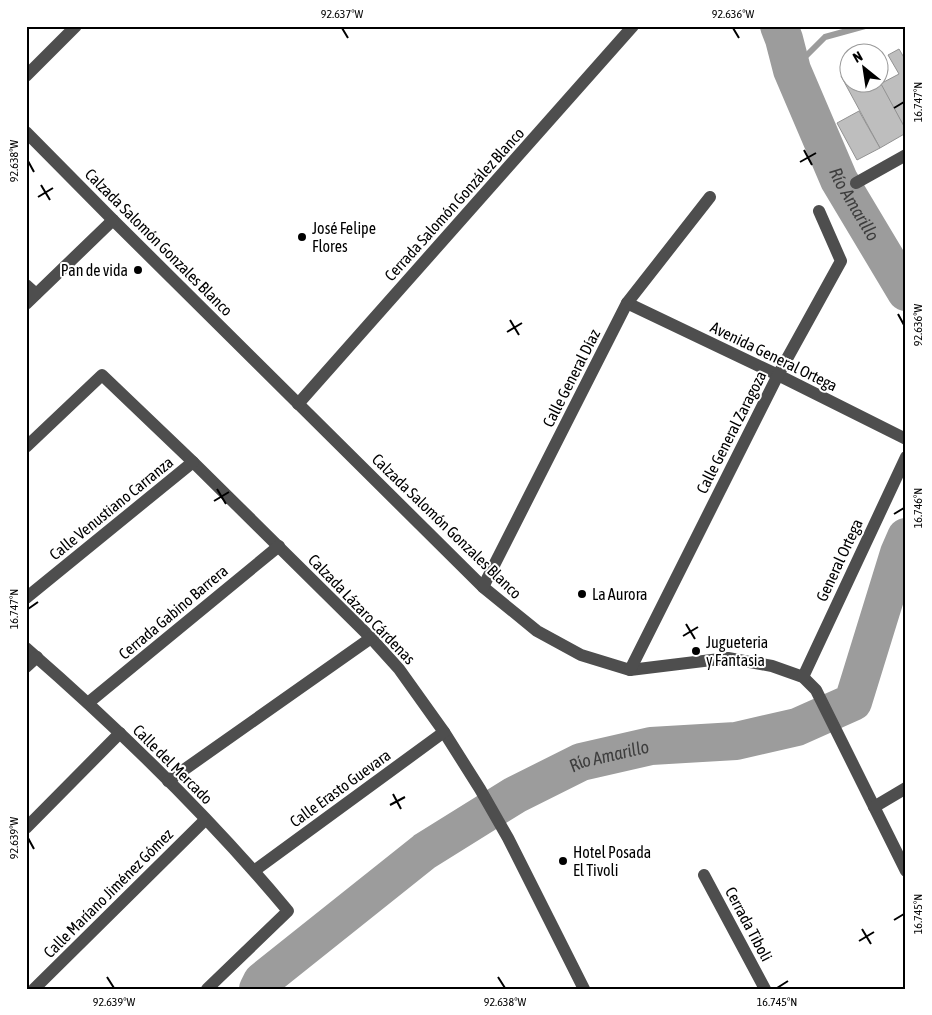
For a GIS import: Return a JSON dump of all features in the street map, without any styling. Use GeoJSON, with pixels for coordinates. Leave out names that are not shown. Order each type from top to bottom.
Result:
{"type":"FeatureCollection","features":[{"type":"Feature","properties":{"kind":"street"},"geometry":{"type":"LineString","coordinates":[[26,76],[76,26]]}},
{"type":"Feature","properties":{"kind":"street","name":"Cerrada Salomón González Blanco"},"geometry":{"type":"LineString","coordinates":[[298,404],[634,26]]}},
{"type":"Feature","properties":{"kind":"street","name":"Calzada Salomón Gonzales Blanco"},"geometry":{"type":"LineString","coordinates":[[26,132],[483,587],[537,631],[581,655],[630,670],[728,658],[772,666],[803,677],[816,690],[906,871]]}},
{"type":"Feature","properties":{"kind":"street"},"geometry":{"type":"LineString","coordinates":[[856,183],[906,155]]}},
{"type":"Feature","properties":{"kind":"street","name":"Calle General Díaz"},"geometry":{"type":"LineString","coordinates":[[483,587],[627,303],[710,197]]}},
{"type":"Feature","properties":{"kind":"street","name":"Calle General Zaragoza"},"geometry":{"type":"LineString","coordinates":[[630,670],[778,375],[841,261],[819,211]]}},
{"type":"Feature","properties":{"kind":"street"},"geometry":{"type":"LineString","coordinates":[[26,304],[113,220]]}},
{"type":"Feature","properties":{"kind":"street"},"geometry":{"type":"LineString","coordinates":[[26,285],[36,294]]}},
{"type":"Feature","properties":{"kind":"street","name":"Avenida General Ortega"},"geometry":{"type":"LineString","coordinates":[[627,303],[906,439]]}},
{"type":"Feature","properties":{"kind":"street","name":"Calzada Lázaro Cárdenas"},"geometry":{"type":"LineString","coordinates":[[26,447],[102,375],[193,462],[399,668],[444,732],[480,789],[508,838],[584,989]]}},
{"type":"Feature","properties":{"kind":"street","name":"General Ortega"},"geometry":{"type":"LineString","coordinates":[[803,677],[906,456]]}},
{"type":"Feature","properties":{"kind":"street","name":"Calle Venustiano Carranza"},"geometry":{"type":"LineString","coordinates":[[26,598],[193,462]]}},
{"type":"Feature","properties":{"kind":"street","name":"Cerrada Gabino Barrera"},"geometry":{"type":"LineString","coordinates":[[88,703],[278,546]]}},
{"type":"Feature","properties":{"kind":"street"},"geometry":{"type":"LineString","coordinates":[[168,781],[371,638]]}},
{"type":"Feature","properties":{"kind":"street","name":"Calle del Mercado"},"geometry":{"type":"LineString","coordinates":[[26,648],[88,703],[168,781],[254,871],[288,911],[207,989]]}},
{"type":"Feature","properties":{"kind":"street"},"geometry":{"type":"LineString","coordinates":[[26,667],[37,658]]}},
{"type":"Feature","properties":{"kind":"street","name":"Calle Erasto Guevara"},"geometry":{"type":"LineString","coordinates":[[254,871],[444,732]]}},
{"type":"Feature","properties":{"kind":"street"},"geometry":{"type":"LineString","coordinates":[[26,828],[120,733]]}},
{"type":"Feature","properties":{"kind":"street"},"geometry":{"type":"LineString","coordinates":[[874,807],[906,788]]}},
{"type":"Feature","properties":{"kind":"street","name":"Calle Maríano Jiménez Gómez"},"geometry":{"type":"LineString","coordinates":[[34,989],[205,820]]}},
{"type":"Feature","properties":{"kind":"street","name":"Cerrada Tiboli"},"geometry":{"type":"LineString","coordinates":[[704,875],[765,989]]}},
{"type":"Feature","properties":{"kind":"building"},"geometry":{"type":"Polygon","coordinates":[[[899,49],[906,61],[906,130],[885,92],[890,92],[890,79],[899,74],[890,58],[890,54],[899,49]]]}},
{"type":"Feature","properties":{"kind":"building"},"geometry":{"type":"Polygon","coordinates":[[[850,92],[885,92],[906,130],[906,133],[880,148],[850,92]]]}},
{"type":"Feature","properties":{"kind":"building"},"geometry":{"type":"Polygon","coordinates":[[[859,111],[880,148],[857,160],[837,123],[859,111]]]}},
{"type":"Feature","properties":{"kind":"waterway","name":"Río Amarillo"},"geometry":{"type":"LineString","coordinates":[[779,26],[792,70],[839,180],[906,292]]}},
{"type":"Feature","properties":{"kind":"waterway"},"geometry":{"type":"LineString","coordinates":[[792,70],[825,37],[865,26]]}},
{"type":"Feature","properties":{"kind":"waterway","name":"Río Amarillo"},"geometry":{"type":"LineString","coordinates":[[258,989],[262,981],[425,851],[515,795],[581,762],[651,746],[736,741],[797,727],[853,702],[899,553],[906,537]]}},
{"type":"Feature","properties":{"kind":"place","name":"José Felipe Flores"},"geometry":{"type":"Point","coordinates":[302,237]}},
{"type":"Feature","properties":{"kind":"place","name":"Pan de vida"},"geometry":{"type":"Point","coordinates":[138,270]}},
{"type":"Feature","properties":{"kind":"place","name":"La Aurora"},"geometry":{"type":"Point","coordinates":[582,594]}},
{"type":"Feature","properties":{"kind":"place","name":"Jugueteria y Fantasia"},"geometry":{"type":"Point","coordinates":[696,651]}},
{"type":"Feature","properties":{"kind":"place","name":"Hotel Posada El Tivoli"},"geometry":{"type":"Point","coordinates":[563,861]}}]}
